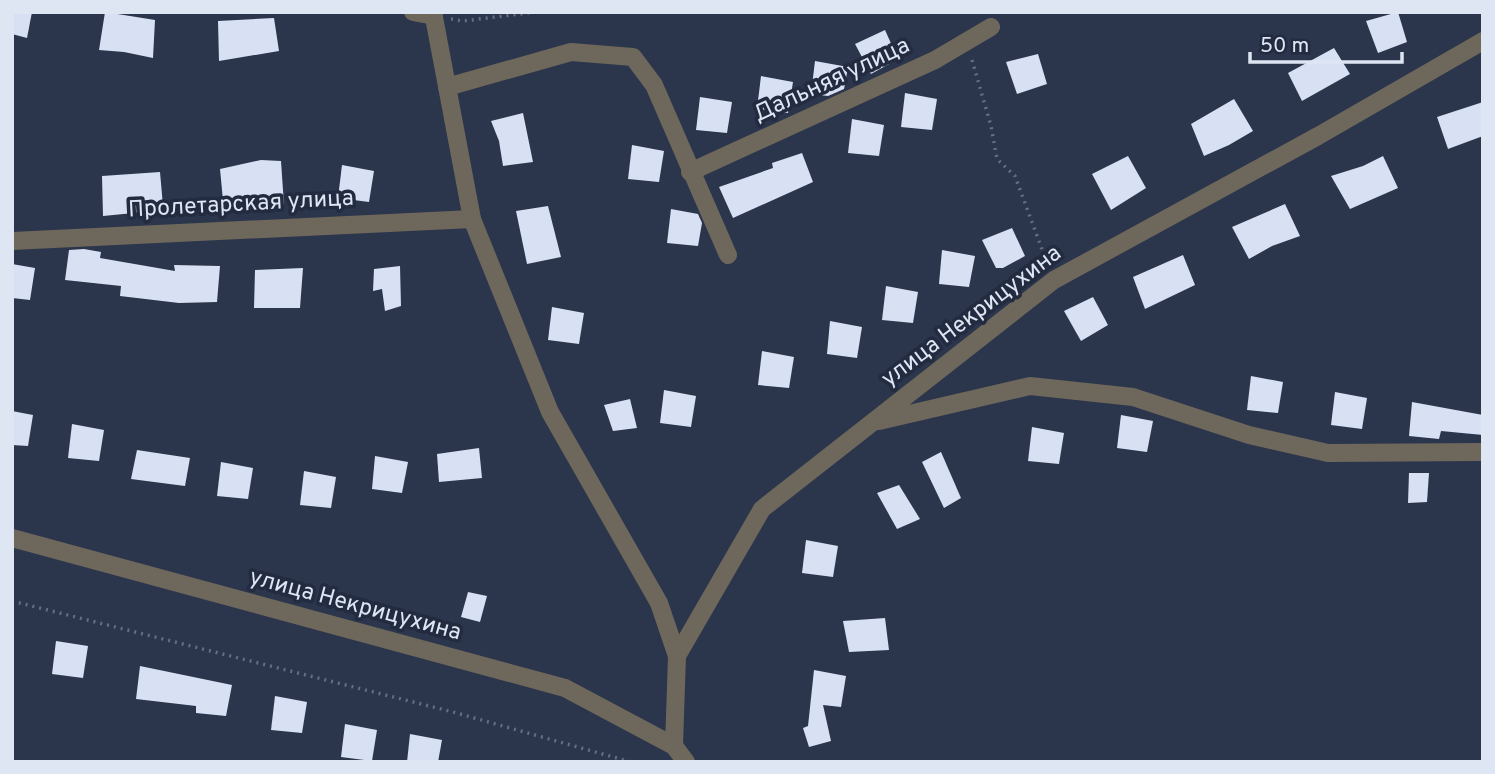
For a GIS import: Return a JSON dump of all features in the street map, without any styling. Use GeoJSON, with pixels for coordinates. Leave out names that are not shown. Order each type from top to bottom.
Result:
{"type":"FeatureCollection","features":[{"type":"Feature","properties":{"kind":"street"},"geometry":{"type":"LineString","coordinates":[[413,12],[433,14],[472,219],[550,412],[659,603],[677,656],[674,746],[686,762]]}},
{"type":"Feature","properties":{"kind":"street","name":"Дальняя улица"},"geometry":{"type":"LineString","coordinates":[[690,172],[935,61],[991,27]]}},
{"type":"Feature","properties":{"kind":"street","name":"улица Некрицухина"},"geometry":{"type":"LineString","coordinates":[[677,656],[762,509],[1054,280],[1318,136],[1483,41]]}},
{"type":"Feature","properties":{"kind":"street"},"geometry":{"type":"LineString","coordinates":[[447,87],[571,52],[633,57],[654,85],[728,255]]}},
{"type":"Feature","properties":{"kind":"street","name":"Пролетарская улица"},"geometry":{"type":"LineString","coordinates":[[12,241],[472,219]]}},
{"type":"Feature","properties":{"kind":"street"},"geometry":{"type":"LineString","coordinates":[[873,423],[1030,386],[1133,397],[1249,435],[1328,453],[1483,452]]}},
{"type":"Feature","properties":{"kind":"street","name":"улица Некрицухина"},"geometry":{"type":"LineString","coordinates":[[12,538],[565,688],[674,746]]}},
{"type":"Feature","properties":{"kind":"path"},"geometry":{"type":"LineString","coordinates":[[433,14],[463,21],[536,12]]}},
{"type":"Feature","properties":{"kind":"path"},"geometry":{"type":"LineString","coordinates":[[966,41],[991,126],[997,159],[1015,176],[1054,280]]}},
{"type":"Feature","properties":{"kind":"path"},"geometry":{"type":"LineString","coordinates":[[12,601],[453,712],[631,762]]}},
{"type":"Feature","properties":{"kind":"building"},"geometry":{"type":"Polygon","coordinates":[[[12,12],[32,12],[27,38],[12,34],[12,12]]]}},
{"type":"Feature","properties":{"kind":"building"},"geometry":{"type":"Polygon","coordinates":[[[105,12],[155,20],[153,58],[99,50],[105,12]]]}},
{"type":"Feature","properties":{"kind":"building"},"geometry":{"type":"Polygon","coordinates":[[[1398,12],[1407,42],[1378,53],[1366,21],[1398,12]]]}},
{"type":"Feature","properties":{"kind":"building"},"geometry":{"type":"Polygon","coordinates":[[[274,18],[279,51],[219,61],[218,21],[274,18]]]}},
{"type":"Feature","properties":{"kind":"building"},"geometry":{"type":"Polygon","coordinates":[[[885,30],[898,59],[871,74],[855,44],[885,30]]]}},
{"type":"Feature","properties":{"kind":"building"},"geometry":{"type":"Polygon","coordinates":[[[1334,48],[1350,74],[1302,101],[1288,73],[1334,48]]]}},
{"type":"Feature","properties":{"kind":"building"},"geometry":{"type":"Polygon","coordinates":[[[1038,54],[1047,84],[1017,94],[1006,62],[1038,54]]]}},
{"type":"Feature","properties":{"kind":"building"},"geometry":{"type":"Polygon","coordinates":[[[815,61],[848,67],[844,89],[828,96],[811,94],[815,61]]]}},
{"type":"Feature","properties":{"kind":"building"},"geometry":{"type":"Polygon","coordinates":[[[761,76],[793,82],[788,113],[757,109],[761,76]]]}},
{"type":"Feature","properties":{"kind":"building"},"geometry":{"type":"Polygon","coordinates":[[[905,93],[937,99],[932,130],[901,127],[905,93]]]}},
{"type":"Feature","properties":{"kind":"building"},"geometry":{"type":"Polygon","coordinates":[[[700,97],[732,102],[727,133],[696,130],[700,97]]]}},
{"type":"Feature","properties":{"kind":"building"},"geometry":{"type":"Polygon","coordinates":[[[1234,99],[1253,131],[1204,156],[1191,124],[1234,99]]]}},
{"type":"Feature","properties":{"kind":"building"},"geometry":{"type":"Polygon","coordinates":[[[1483,102],[1483,136],[1448,149],[1437,117],[1483,102]]]}},
{"type":"Feature","properties":{"kind":"building"},"geometry":{"type":"Polygon","coordinates":[[[523,113],[533,162],[503,166],[499,141],[491,121],[523,113]]]}},
{"type":"Feature","properties":{"kind":"building"},"geometry":{"type":"Polygon","coordinates":[[[852,119],[884,125],[879,156],[848,153],[852,119]]]}},
{"type":"Feature","properties":{"kind":"building"},"geometry":{"type":"Polygon","coordinates":[[[632,145],[664,151],[659,182],[628,179],[632,145]]]}},
{"type":"Feature","properties":{"kind":"building"},"geometry":{"type":"Polygon","coordinates":[[[802,153],[813,182],[733,218],[719,187],[773,168],[772,163],[802,153]]]}},
{"type":"Feature","properties":{"kind":"building"},"geometry":{"type":"Polygon","coordinates":[[[1128,156],[1146,188],[1111,210],[1092,174],[1128,156]]]}},
{"type":"Feature","properties":{"kind":"building"},"geometry":{"type":"Polygon","coordinates":[[[1383,156],[1398,188],[1350,209],[1331,176],[1363,166],[1383,156]]]}},
{"type":"Feature","properties":{"kind":"building"},"geometry":{"type":"Polygon","coordinates":[[[261,160],[281,161],[284,205],[253,205],[224,211],[220,169],[261,160]]]}},
{"type":"Feature","properties":{"kind":"building"},"geometry":{"type":"Polygon","coordinates":[[[342,165],[374,171],[369,202],[338,198],[342,165]]]}},
{"type":"Feature","properties":{"kind":"building"},"geometry":{"type":"Polygon","coordinates":[[[160,172],[163,206],[134,213],[103,216],[102,176],[160,172]]]}},
{"type":"Feature","properties":{"kind":"building"},"geometry":{"type":"Polygon","coordinates":[[[1285,204],[1300,236],[1272,246],[1249,259],[1232,227],[1285,204]]]}},
{"type":"Feature","properties":{"kind":"building"},"geometry":{"type":"Polygon","coordinates":[[[548,206],[561,257],[527,264],[516,211],[548,206]]]}},
{"type":"Feature","properties":{"kind":"building"},"geometry":{"type":"Polygon","coordinates":[[[671,209],[698,214],[702,223],[698,246],[667,243],[671,209]]]}},
{"type":"Feature","properties":{"kind":"building"},"geometry":{"type":"Polygon","coordinates":[[[1012,228],[1025,256],[1003,268],[996,268],[982,240],[1012,228]]]}},
{"type":"Feature","properties":{"kind":"building"},"geometry":{"type":"Polygon","coordinates":[[[69,250],[101,252],[100,258],[175,271],[174,265],[220,266],[217,302],[179,303],[120,296],[121,286],[65,280],[69,250]]]}},
{"type":"Feature","properties":{"kind":"building"},"geometry":{"type":"Polygon","coordinates":[[[942,250],[975,256],[969,287],[939,284],[942,250]]]}},
{"type":"Feature","properties":{"kind":"building"},"geometry":{"type":"Polygon","coordinates":[[[1183,255],[1195,285],[1145,309],[1133,277],[1183,255]]]}},
{"type":"Feature","properties":{"kind":"building"},"geometry":{"type":"Polygon","coordinates":[[[12,264],[35,268],[30,300],[12,298],[12,264]]]}},
{"type":"Feature","properties":{"kind":"building"},"geometry":{"type":"Polygon","coordinates":[[[400,266],[401,306],[385,311],[382,289],[373,291],[374,269],[400,266]]]}},
{"type":"Feature","properties":{"kind":"building"},"geometry":{"type":"Polygon","coordinates":[[[303,268],[300,308],[254,308],[255,270],[303,268]]]}},
{"type":"Feature","properties":{"kind":"building"},"geometry":{"type":"Polygon","coordinates":[[[886,286],[918,292],[913,323],[882,320],[886,286]]]}},
{"type":"Feature","properties":{"kind":"building"},"geometry":{"type":"Polygon","coordinates":[[[1093,297],[1108,325],[1081,341],[1064,311],[1093,297]]]}},
{"type":"Feature","properties":{"kind":"building"},"geometry":{"type":"Polygon","coordinates":[[[552,307],[584,313],[579,344],[548,340],[552,307]]]}},
{"type":"Feature","properties":{"kind":"building"},"geometry":{"type":"Polygon","coordinates":[[[830,321],[862,327],[857,358],[827,354],[830,321]]]}},
{"type":"Feature","properties":{"kind":"building"},"geometry":{"type":"Polygon","coordinates":[[[762,351],[794,357],[789,388],[758,385],[762,351]]]}},
{"type":"Feature","properties":{"kind":"building"},"geometry":{"type":"Polygon","coordinates":[[[1251,376],[1283,382],[1278,413],[1247,410],[1251,376]]]}},
{"type":"Feature","properties":{"kind":"building"},"geometry":{"type":"Polygon","coordinates":[[[664,390],[696,396],[691,427],[660,423],[664,390]]]}},
{"type":"Feature","properties":{"kind":"building"},"geometry":{"type":"Polygon","coordinates":[[[1335,392],[1367,398],[1362,429],[1331,425],[1335,392]]]}},
{"type":"Feature","properties":{"kind":"building"},"geometry":{"type":"Polygon","coordinates":[[[630,399],[637,428],[613,431],[604,405],[630,399]]]}},
{"type":"Feature","properties":{"kind":"building"},"geometry":{"type":"Polygon","coordinates":[[[1412,402],[1483,415],[1483,435],[1441,431],[1439,439],[1409,436],[1412,402]]]}},
{"type":"Feature","properties":{"kind":"building"},"geometry":{"type":"Polygon","coordinates":[[[12,411],[33,415],[28,446],[12,445],[12,411]]]}},
{"type":"Feature","properties":{"kind":"building"},"geometry":{"type":"Polygon","coordinates":[[[1121,415],[1153,421],[1147,452],[1117,448],[1121,415]]]}},
{"type":"Feature","properties":{"kind":"building"},"geometry":{"type":"Polygon","coordinates":[[[72,424],[104,430],[99,461],[68,458],[72,424]]]}},
{"type":"Feature","properties":{"kind":"building"},"geometry":{"type":"Polygon","coordinates":[[[1032,427],[1064,433],[1059,464],[1028,461],[1032,427]]]}},
{"type":"Feature","properties":{"kind":"building"},"geometry":{"type":"Polygon","coordinates":[[[479,448],[482,478],[439,482],[437,454],[479,448]]]}},
{"type":"Feature","properties":{"kind":"building"},"geometry":{"type":"Polygon","coordinates":[[[137,450],[190,458],[185,486],[131,479],[137,450]]]}},
{"type":"Feature","properties":{"kind":"building"},"geometry":{"type":"Polygon","coordinates":[[[941,452],[961,498],[944,508],[922,462],[941,452]]]}},
{"type":"Feature","properties":{"kind":"building"},"geometry":{"type":"Polygon","coordinates":[[[375,456],[408,462],[402,493],[372,489],[375,456]]]}},
{"type":"Feature","properties":{"kind":"building"},"geometry":{"type":"Polygon","coordinates":[[[221,462],[253,468],[248,499],[217,496],[221,462]]]}},
{"type":"Feature","properties":{"kind":"building"},"geometry":{"type":"Polygon","coordinates":[[[304,471],[336,477],[331,508],[300,505],[304,471]]]}},
{"type":"Feature","properties":{"kind":"building"},"geometry":{"type":"Polygon","coordinates":[[[1409,473],[1429,473],[1427,502],[1408,503],[1409,473]]]}},
{"type":"Feature","properties":{"kind":"building"},"geometry":{"type":"Polygon","coordinates":[[[899,485],[920,519],[897,529],[877,493],[899,485]]]}},
{"type":"Feature","properties":{"kind":"building"},"geometry":{"type":"Polygon","coordinates":[[[806,540],[838,546],[833,577],[802,573],[806,540]]]}},
{"type":"Feature","properties":{"kind":"building"},"geometry":{"type":"Polygon","coordinates":[[[468,592],[487,596],[480,622],[461,617],[468,592]]]}},
{"type":"Feature","properties":{"kind":"building"},"geometry":{"type":"Polygon","coordinates":[[[885,618],[889,650],[849,652],[843,621],[885,618]]]}},
{"type":"Feature","properties":{"kind":"building"},"geometry":{"type":"Polygon","coordinates":[[[56,641],[88,646],[83,678],[52,674],[56,641]]]}},
{"type":"Feature","properties":{"kind":"building"},"geometry":{"type":"Polygon","coordinates":[[[140,666],[232,685],[226,716],[196,713],[196,706],[136,699],[140,666]]]}},
{"type":"Feature","properties":{"kind":"building"},"geometry":{"type":"Polygon","coordinates":[[[814,670],[846,676],[841,707],[823,705],[831,741],[809,747],[803,728],[808,726],[814,670]]]}},
{"type":"Feature","properties":{"kind":"building"},"geometry":{"type":"Polygon","coordinates":[[[275,696],[307,702],[302,733],[271,730],[275,696]]]}},
{"type":"Feature","properties":{"kind":"building"},"geometry":{"type":"Polygon","coordinates":[[[345,724],[377,730],[372,761],[341,757],[345,724]]]}},
{"type":"Feature","properties":{"kind":"building"},"geometry":{"type":"Polygon","coordinates":[[[410,734],[442,740],[438,762],[407,762],[410,734]]]}}]}
